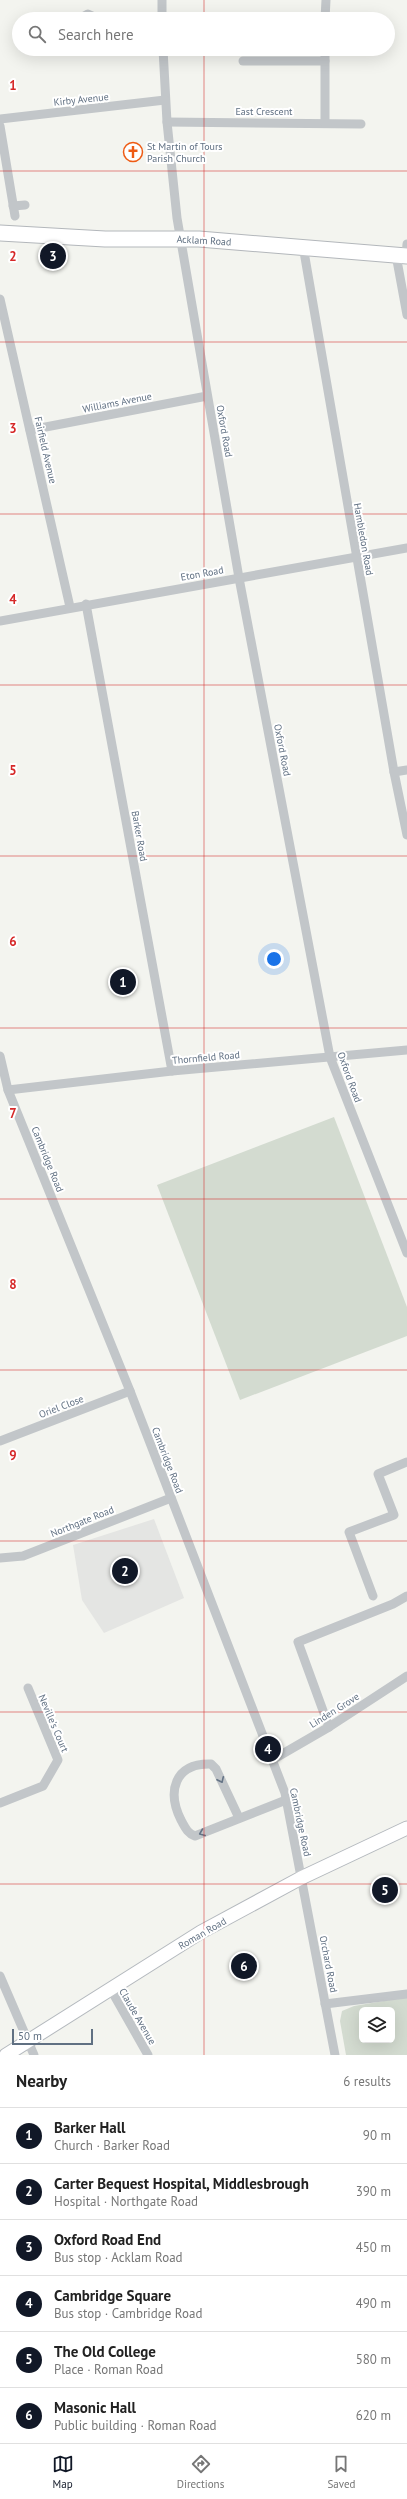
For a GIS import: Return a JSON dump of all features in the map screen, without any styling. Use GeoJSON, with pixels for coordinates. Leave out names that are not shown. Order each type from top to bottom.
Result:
{"type":"FeatureCollection","features":[{"type":"Feature","properties":{"kind":"main road","name":"Acklam Road"},"geometry":{"type":"LineString","coordinates":[[0,233],[98,239],[181,238],[404,253]]}},
{"type":"Feature","properties":{"kind":"street"},"geometry":{"type":"LineString","coordinates":[[162,0],[162,12]]}},
{"type":"Feature","properties":{"kind":"street"},"geometry":{"type":"LineString","coordinates":[[325,12],[326,0]]}},
{"type":"Feature","properties":{"kind":"street","name":"Oxford Road"},"geometry":{"type":"LineString","coordinates":[[163,56],[166,122],[181,238],[207,396],[239,578],[330,1057],[407,1253]]}},
{"type":"Feature","properties":{"kind":"street"},"geometry":{"type":"LineString","coordinates":[[325,56],[325,122]]}},
{"type":"Feature","properties":{"kind":"street"},"geometry":{"type":"LineString","coordinates":[[243,61],[325,61]]}},
{"type":"Feature","properties":{"kind":"street","name":"Kirby Avenue"},"geometry":{"type":"LineString","coordinates":[[0,119],[165,100]]}},
{"type":"Feature","properties":{"kind":"street","name":"East Crescent"},"geometry":{"type":"LineString","coordinates":[[166,122],[325,122],[360,124]]}},
{"type":"Feature","properties":{"kind":"street"},"geometry":{"type":"LineString","coordinates":[[0,126],[15,216]]}},
{"type":"Feature","properties":{"kind":"street"},"geometry":{"type":"LineString","coordinates":[[13,206],[25,205]]}},
{"type":"Feature","properties":{"kind":"street","name":"Hambledon Road"},"geometry":{"type":"LineString","coordinates":[[303,246],[356,557],[394,772],[407,835]]}},
{"type":"Feature","properties":{"kind":"street"},"geometry":{"type":"LineString","coordinates":[[404,253],[407,315]]}},
{"type":"Feature","properties":{"kind":"street","name":"Fairfield Avenue"},"geometry":{"type":"LineString","coordinates":[[0,299],[70,607]]}},
{"type":"Feature","properties":{"kind":"street","name":"Williams Avenue"},"geometry":{"type":"LineString","coordinates":[[30,430],[207,396]]}},
{"type":"Feature","properties":{"kind":"street","name":"Eton Road"},"geometry":{"type":"LineString","coordinates":[[0,621],[86,604],[407,548]]}},
{"type":"Feature","properties":{"kind":"street","name":"Barker Road"},"geometry":{"type":"LineString","coordinates":[[86,604],[172,1071]]}},
{"type":"Feature","properties":{"kind":"street"},"geometry":{"type":"LineString","coordinates":[[394,772],[407,770]]}},
{"type":"Feature","properties":{"kind":"street","name":"Thornfield Road"},"geometry":{"type":"LineString","coordinates":[[4,1084],[407,1050]]}},
{"type":"Feature","properties":{"kind":"street","name":"Cambridge Road"},"geometry":{"type":"LineString","coordinates":[[0,1056],[4,1084],[130,1391],[272,1760],[286,1800],[301,1878]]}},
{"type":"Feature","properties":{"kind":"street","name":"Oriel Close"},"geometry":{"type":"LineString","coordinates":[[0,1441],[130,1391]]}},
{"type":"Feature","properties":{"kind":"street"},"geometry":{"type":"LineString","coordinates":[[373,1596],[349,1532],[394,1515],[378,1474],[407,1462]]}},
{"type":"Feature","properties":{"kind":"street","name":"Northgate Road"},"geometry":{"type":"LineString","coordinates":[[0,1558],[24,1556],[171,1498]]}},
{"type":"Feature","properties":{"kind":"street"},"geometry":{"type":"LineString","coordinates":[[329,1727],[298,1642],[393,1604],[407,1596]]}},
{"type":"Feature","properties":{"kind":"street","name":"Linden Grove"},"geometry":{"type":"LineString","coordinates":[[272,1760],[329,1727],[407,1676]]}},
{"type":"Feature","properties":{"kind":"street","name":"Neville's Court"},"geometry":{"type":"LineString","coordinates":[[0,1803],[43,1786],[58,1760],[28,1688]]}},
{"type":"Feature","properties":{"kind":"street"},"geometry":{"type":"LineString","coordinates":[[238,1818],[216,1769],[210,1764],[192,1767],[180,1776],[174,1785],[174,1798],[178,1814],[190,1834],[194,1836],[286,1800]]}},
{"type":"Feature","properties":{"kind":"street","name":"Roman Road"},"geometry":{"type":"LineString","coordinates":[[6,2055],[201,1932],[301,1878],[407,1828]]}},
{"type":"Feature","properties":{"kind":"street","name":"Orchard Road"},"geometry":{"type":"LineString","coordinates":[[301,1878],[335,2055]]}},
{"type":"Feature","properties":{"kind":"street"},"geometry":{"type":"LineString","coordinates":[[0,1976],[27,2042],[34,2055]]}},
{"type":"Feature","properties":{"kind":"street","name":"Claude Avenue"},"geometry":{"type":"LineString","coordinates":[[110,1988],[148,2055]]}},
{"type":"Feature","properties":{"kind":"street"},"geometry":{"type":"LineString","coordinates":[[325,2004],[407,1994]]}},
{"type":"Feature","properties":{"kind":"shaded area"},"geometry":{"type":"Polygon","coordinates":[[[334,1117],[407,1307],[407,1336],[240,1400],[157,1185],[334,1117]]]}},
{"type":"Feature","properties":{"kind":"shaded area"},"geometry":{"type":"Polygon","coordinates":[[[154,1519],[184,1598],[104,1633],[82,1600],[73,1545],[154,1519]]]}},
{"type":"Feature","properties":{"kind":"shaded area"},"geometry":{"type":"Polygon","coordinates":[[[407,1997],[407,2055],[346,2055],[340,2021],[342,2011],[354,2006],[407,1997]]]}},
{"type":"Feature","properties":{"kind":"place","name":"St Martin of Tours Parish Church"},"geometry":{"type":"Point","coordinates":[133,152]}},
{"type":"Feature","properties":{"kind":"place","name":"Oxford Road End"},"geometry":{"type":"Point","coordinates":[53,256]}},
{"type":"Feature","properties":{"kind":"place","name":"Barker Hall"},"geometry":{"type":"Point","coordinates":[123,982]}},
{"type":"Feature","properties":{"kind":"place","name":"Carter Bequest Hospital, Middlesbrough"},"geometry":{"type":"Point","coordinates":[125,1571]}},
{"type":"Feature","properties":{"kind":"place","name":"Cambridge Square"},"geometry":{"type":"Point","coordinates":[268,1749]}},
{"type":"Feature","properties":{"kind":"place","name":"The Old College"},"geometry":{"type":"Point","coordinates":[385,1890]}},
{"type":"Feature","properties":{"kind":"place","name":"Masonic Hall"},"geometry":{"type":"Point","coordinates":[244,1966]}}]}
